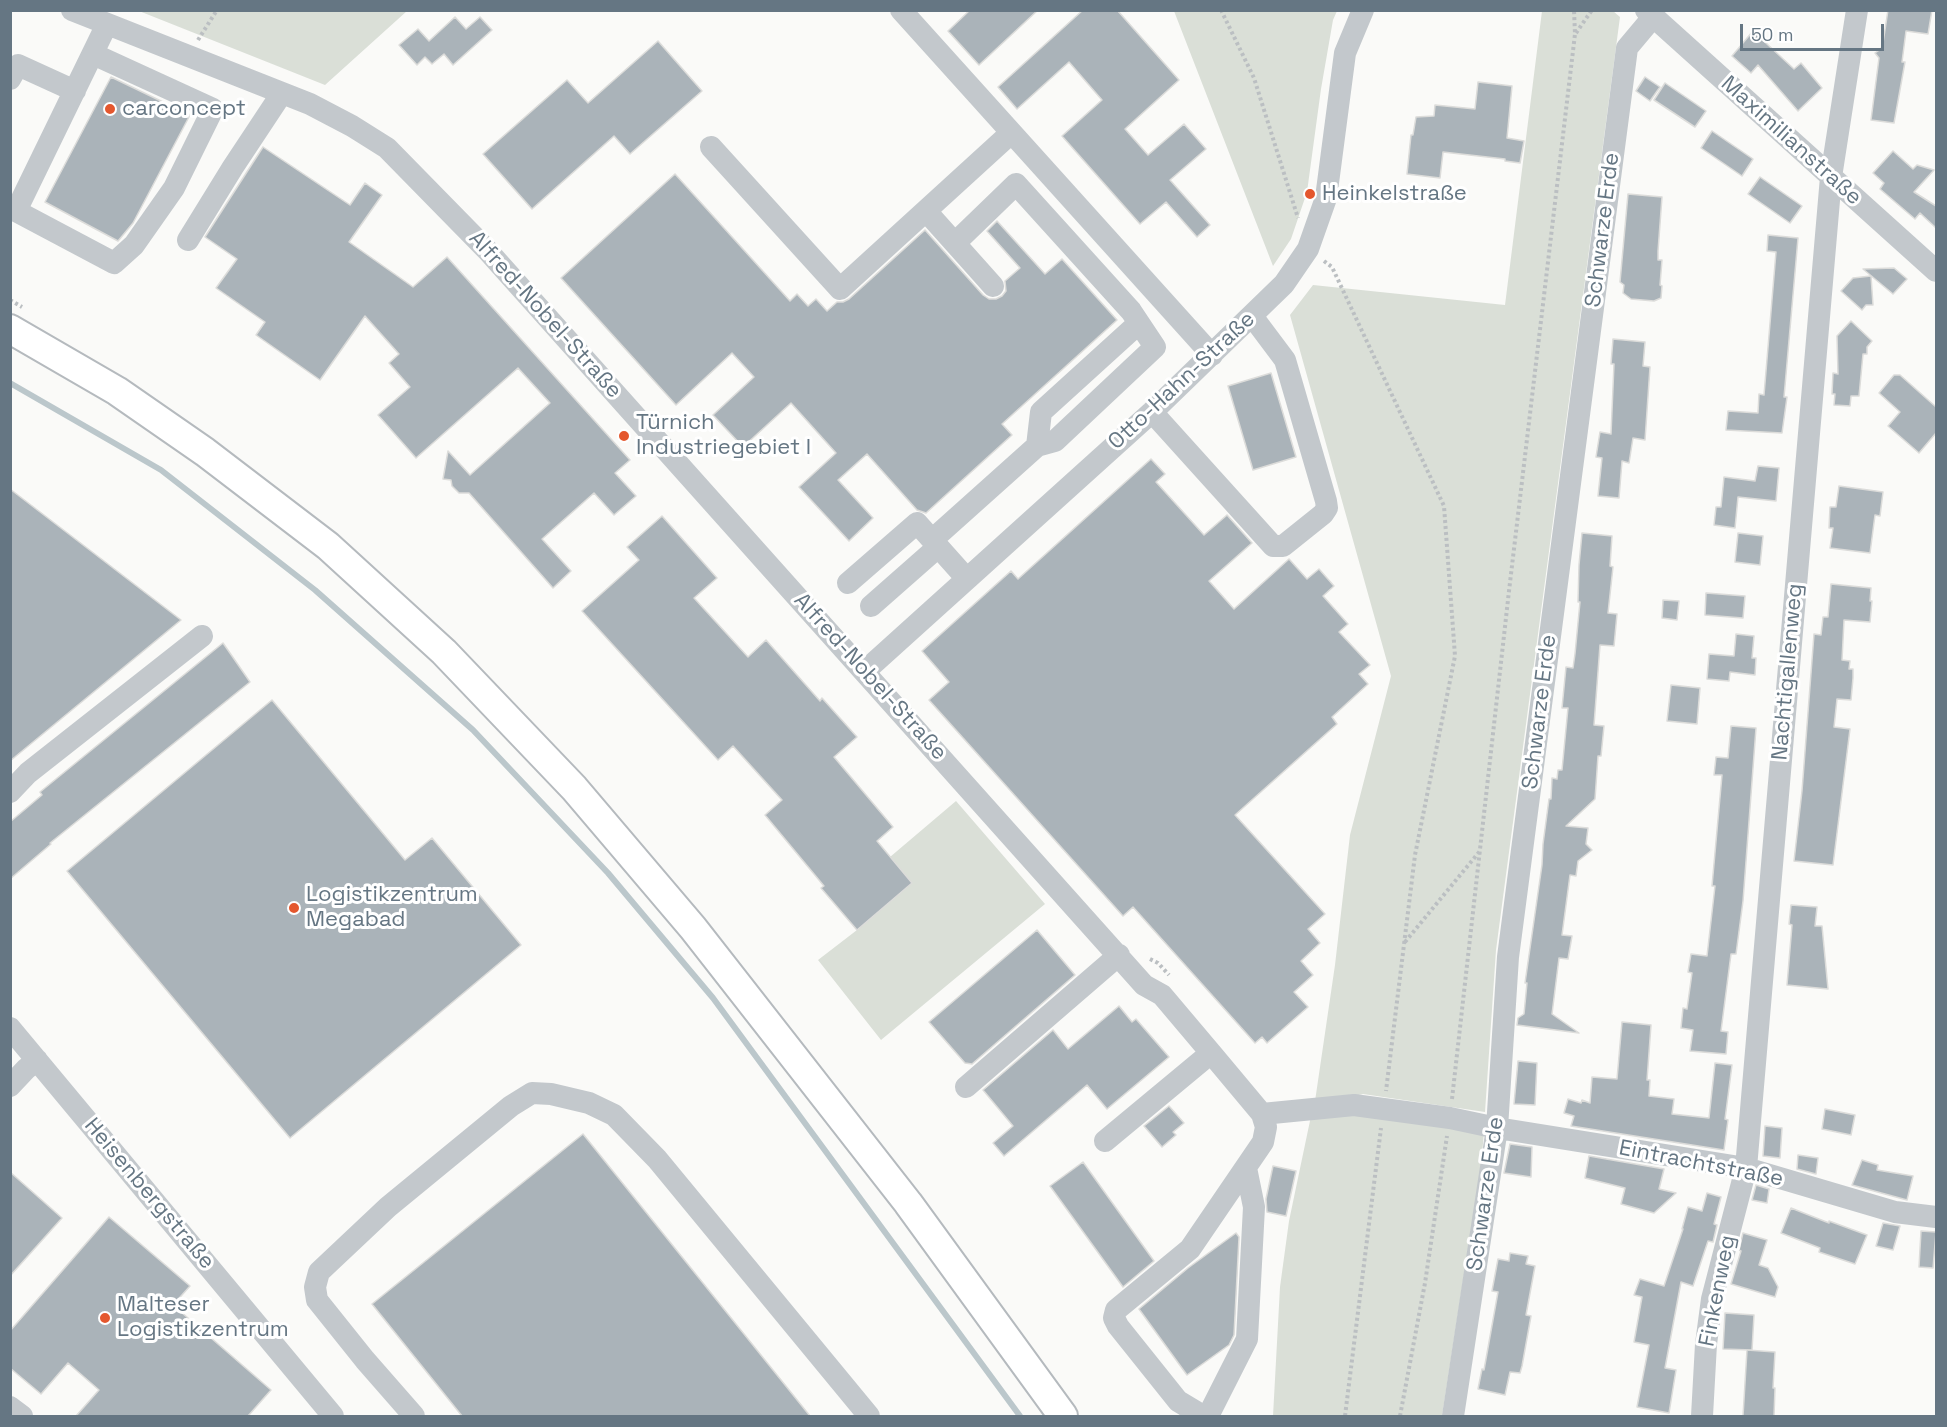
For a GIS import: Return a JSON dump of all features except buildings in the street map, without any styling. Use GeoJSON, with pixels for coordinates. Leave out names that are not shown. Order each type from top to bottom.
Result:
{"type":"FeatureCollection","features":[{"type":"Feature","properties":{"kind":"main road"},"geometry":{"type":"LineString","coordinates":[[10,329],[117,391],[206,452],[328,546],[444,652],[574,788],[693,928],[908,1203],[1063,1416]]}},
{"type":"Feature","properties":{"kind":"street","name":"Alfred-Nobel-Straße"},"geometry":{"type":"LineString","coordinates":[[72,10],[310,104],[387,148],[495,258],[1144,985],[1162,995],[1262,1114]]}},
{"type":"Feature","properties":{"kind":"street"},"geometry":{"type":"LineString","coordinates":[[901,10],[1212,355]]}},
{"type":"Feature","properties":{"kind":"street","name":"Otto-Hahn-Straße"},"geometry":{"type":"LineString","coordinates":[[865,671],[1152,412],[1284,284],[1308,249],[1326,198],[1345,53],[1363,10]]}},
{"type":"Feature","properties":{"kind":"street","name":"Nachtigallenweg"},"geometry":{"type":"LineString","coordinates":[[1746,1168],[1831,177],[1857,10]]}},
{"type":"Feature","properties":{"kind":"street","name":"Maximilianstraße"},"geometry":{"type":"LineString","coordinates":[[1650,14],[1936,271]]}},
{"type":"Feature","properties":{"kind":"street","name":"Schwarze Erde"},"geometry":{"type":"LineString","coordinates":[[1453,1416],[1497,1128],[1508,957],[1627,48],[1650,14]]}},
{"type":"Feature","properties":{"kind":"street"},"geometry":{"type":"LineString","coordinates":[[93,54],[213,109],[174,188],[134,245],[114,263],[13,212],[107,24]]}},
{"type":"Feature","properties":{"kind":"street"},"geometry":{"type":"LineString","coordinates":[[10,79],[18,65],[75,92]]}},
{"type":"Feature","properties":{"kind":"street"},"geometry":{"type":"LineString","coordinates":[[188,240],[282,93]]}},
{"type":"Feature","properties":{"kind":"street"},"geometry":{"type":"LineString","coordinates":[[711,147],[840,289],[1010,131]]}},
{"type":"Feature","properties":{"kind":"street"},"geometry":{"type":"LineString","coordinates":[[871,606],[1036,446],[1054,441],[1155,347],[1131,311],[1017,184],[955,243]]}},
{"type":"Feature","properties":{"kind":"street"},"geometry":{"type":"LineString","coordinates":[[926,211],[993,286]]}},
{"type":"Feature","properties":{"kind":"street"},"geometry":{"type":"LineString","coordinates":[[1152,412],[1273,546],[1283,546],[1323,514],[1327,508],[1326,501],[1285,360],[1252,316]]}},
{"type":"Feature","properties":{"kind":"street"},"geometry":{"type":"LineString","coordinates":[[848,583],[917,523],[966,579]]}},
{"type":"Feature","properties":{"kind":"street"},"geometry":{"type":"LineString","coordinates":[[10,792],[28,773],[202,636]]}},
{"type":"Feature","properties":{"kind":"street"},"geometry":{"type":"LineString","coordinates":[[966,1087],[1119,955]]}},
{"type":"Feature","properties":{"kind":"street","name":"Heisenbergstraße"},"geometry":{"type":"LineString","coordinates":[[10,1028],[333,1416]]}},
{"type":"Feature","properties":{"kind":"street"},"geometry":{"type":"LineString","coordinates":[[1105,1141],[1211,1053]]}},
{"type":"Feature","properties":{"kind":"street"},"geometry":{"type":"LineString","coordinates":[[10,1086],[37,1060]]}},
{"type":"Feature","properties":{"kind":"street"},"geometry":{"type":"LineString","coordinates":[[414,1416],[317,1300],[315,1287],[319,1272],[388,1207],[511,1106],[532,1093],[551,1094],[589,1103],[614,1115],[657,1159],[869,1416]]}},
{"type":"Feature","properties":{"kind":"street","name":"Eintrachtstraße"},"geometry":{"type":"LineString","coordinates":[[1262,1114],[1354,1105],[1450,1118],[1497,1128],[1746,1168],[1895,1212],[1936,1217]]}},
{"type":"Feature","properties":{"kind":"street"},"geometry":{"type":"LineString","coordinates":[[1203,1416],[1178,1401],[1114,1318],[1116,1310],[1190,1250],[1263,1142],[1266,1127],[1262,1114]]}},
{"type":"Feature","properties":{"kind":"street"},"geometry":{"type":"LineString","coordinates":[[1208,1416],[1247,1339],[1254,1207],[1246,1168]]}},
{"type":"Feature","properties":{"kind":"street","name":"Finkenweg"},"geometry":{"type":"LineString","coordinates":[[1702,1416],[1706,1344],[1712,1299],[1746,1168]]}},
{"type":"Feature","properties":{"kind":"street"},"geometry":{"type":"LineString","coordinates":[[10,1407],[22,1416]]}},
{"type":"Feature","properties":{"kind":"path"},"geometry":{"type":"LineString","coordinates":[[188,56],[217,10]]}},
{"type":"Feature","properties":{"kind":"path"},"geometry":{"type":"LineString","coordinates":[[1221,10],[1254,78],[1308,249],[1332,267],[1444,506],[1455,656],[1415,855],[1345,1416]]}},
{"type":"Feature","properties":{"kind":"path"},"geometry":{"type":"LineString","coordinates":[[1400,1416],[1425,1283],[1450,1118],[1575,34],[1574,10]]}},
{"type":"Feature","properties":{"kind":"path"},"geometry":{"type":"LineString","coordinates":[[1575,34],[1592,10]]}},
{"type":"Feature","properties":{"kind":"path"},"geometry":{"type":"LineString","coordinates":[[1404,944],[1480,850]]}},
{"type":"Feature","properties":{"kind":"shaded area"},"geometry":{"type":"Polygon","coordinates":[[[407,10],[325,85],[139,11],[407,10]]]}},
{"type":"Feature","properties":{"kind":"shaded area"},"geometry":{"type":"Polygon","coordinates":[[[1174,11],[1337,11],[1333,20],[1321,89],[1307,192],[1291,239],[1273,266],[1174,11]]]}},
{"type":"Feature","properties":{"kind":"shaded area"},"geometry":{"type":"Polygon","coordinates":[[[1542,11],[1613,11],[1620,17],[1496,950],[1485,1112],[1363,1094],[1320,1104],[1314,1108],[1335,965],[1350,835],[1391,676],[1290,315],[1313,285],[1505,305],[1542,11]]]}},
{"type":"Feature","properties":{"kind":"shaded area"},"geometry":{"type":"Polygon","coordinates":[[[956,801],[1045,904],[881,1040],[818,960],[912,883],[890,857],[956,801]]]}},
{"type":"Feature","properties":{"kind":"shaded area"},"geometry":{"type":"Polygon","coordinates":[[[1365,1113],[1484,1132],[1481,1165],[1442,1416],[1273,1416],[1280,1287],[1289,1221],[1311,1116],[1365,1113]]]}},
{"type":"Feature","properties":{"kind":"waterway"},"geometry":{"type":"LineString","coordinates":[[10,383],[161,470],[315,590],[473,730],[608,873],[713,998],[1020,1416]]}},
{"type":"Feature","properties":{"kind":"place","name":"carconcept"},"geometry":{"type":"Point","coordinates":[110,109]}},
{"type":"Feature","properties":{"kind":"place","name":"Heinkelstraße"},"geometry":{"type":"Point","coordinates":[1310,194]}},
{"type":"Feature","properties":{"kind":"place","name":"Türnich Industriegebiet I"},"geometry":{"type":"Point","coordinates":[624,436]}},
{"type":"Feature","properties":{"kind":"place","name":"Logistikzentrum Megabad"},"geometry":{"type":"Point","coordinates":[294,908]}},
{"type":"Feature","properties":{"kind":"place","name":"Malteser Logistikzentrum"},"geometry":{"type":"Point","coordinates":[105,1318]}}]}
